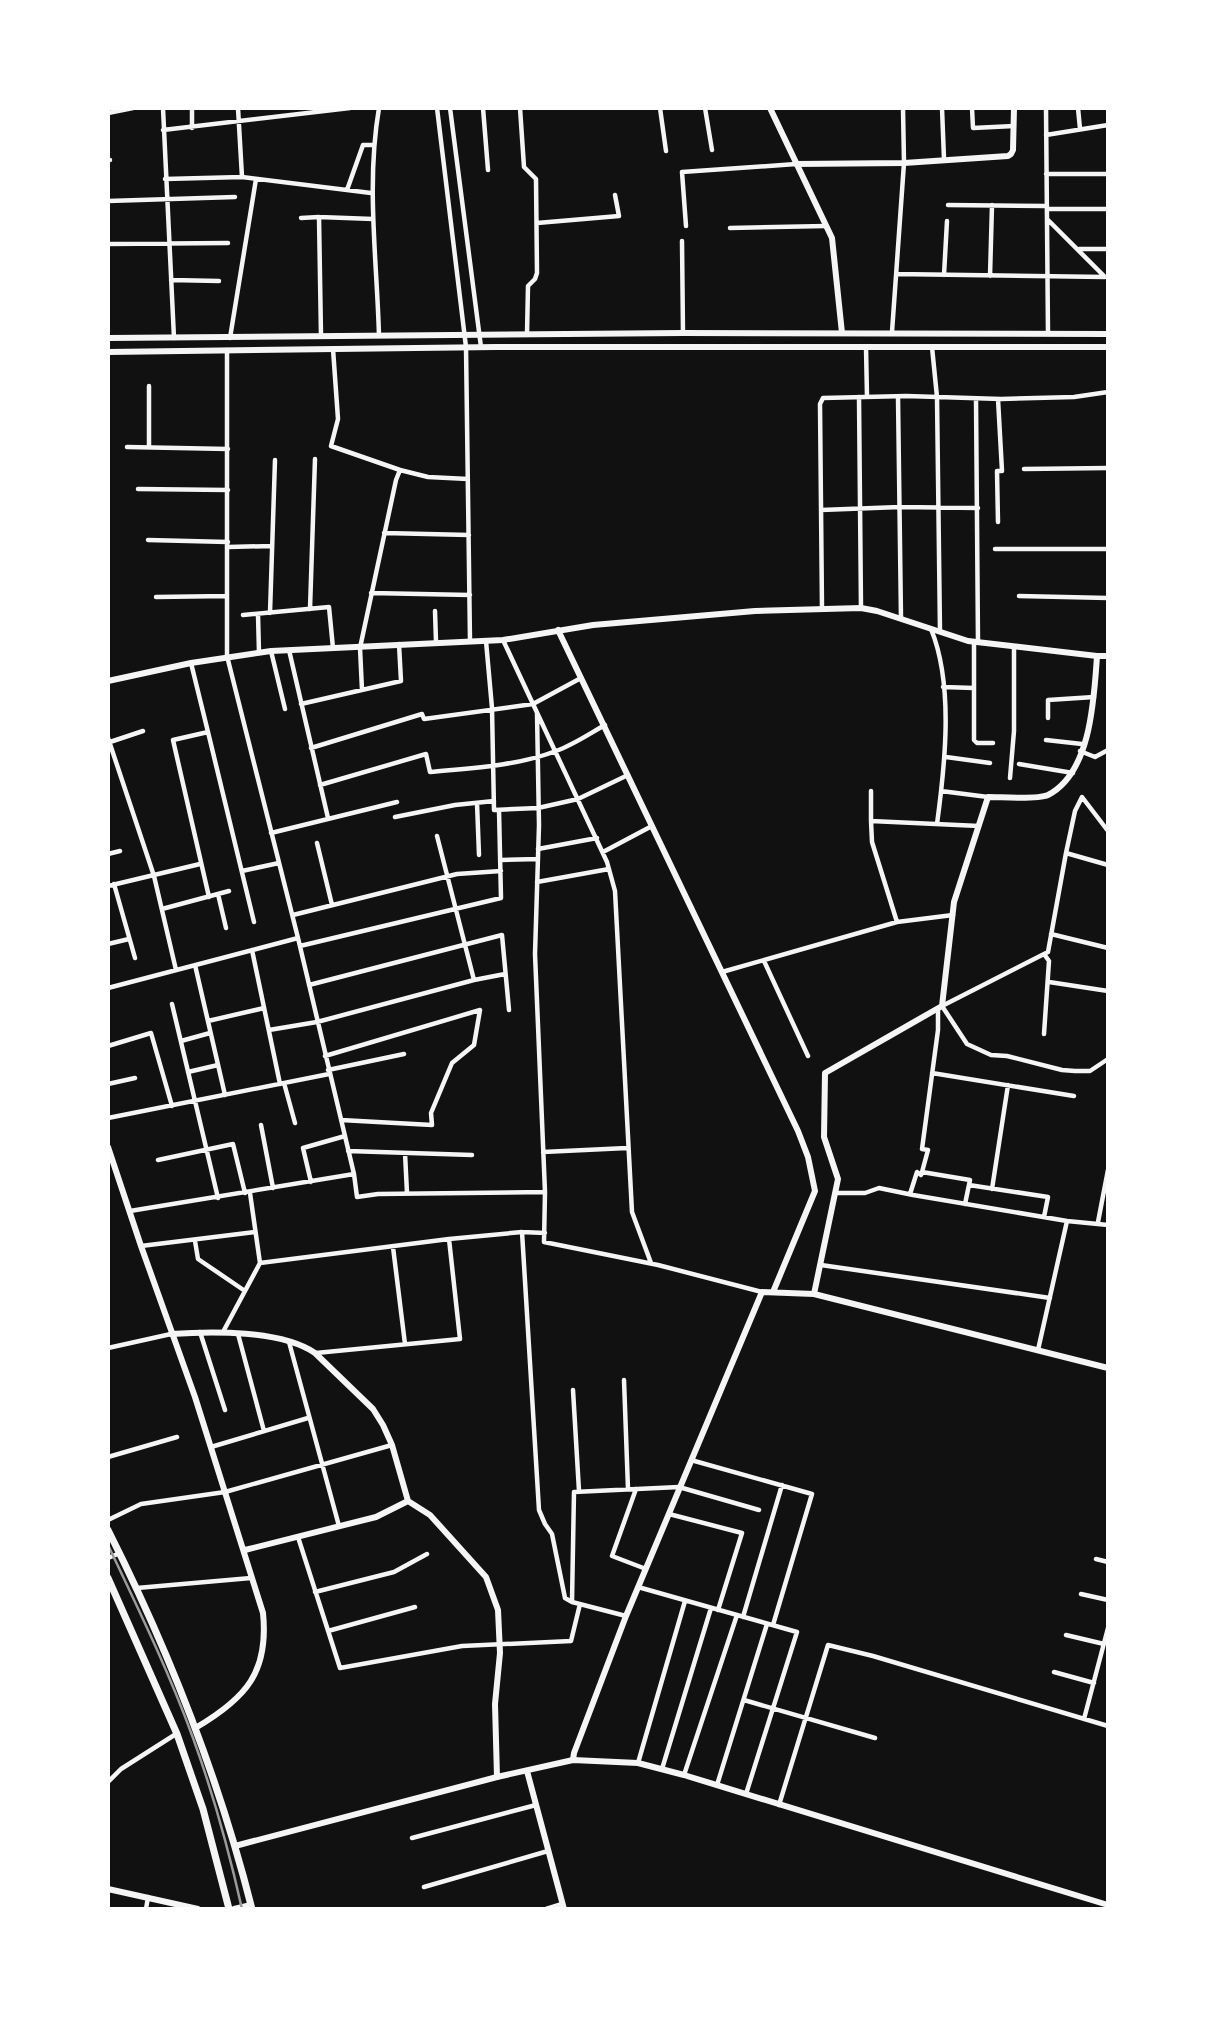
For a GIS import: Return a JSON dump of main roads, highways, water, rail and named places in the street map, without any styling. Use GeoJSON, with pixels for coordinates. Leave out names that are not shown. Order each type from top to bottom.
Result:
{"type":"FeatureCollection","features":[{"type":"Feature","properties":{"kind":"main road"},"geometry":{"type":"LineString","coordinates":[[108,1530],[137,1588],[197,1727],[235,1846],[251,1907]]}},
{"type":"Feature","properties":{"kind":"main road"},"geometry":{"type":"LineString","coordinates":[[108,1577],[177,1734],[203,1809],[229,1909]]}},
{"type":"Feature","properties":{"kind":"railway"},"geometry":{"type":"LineString","coordinates":[[108,1545],[184,1713],[220,1822],[242,1909]]}}]}
